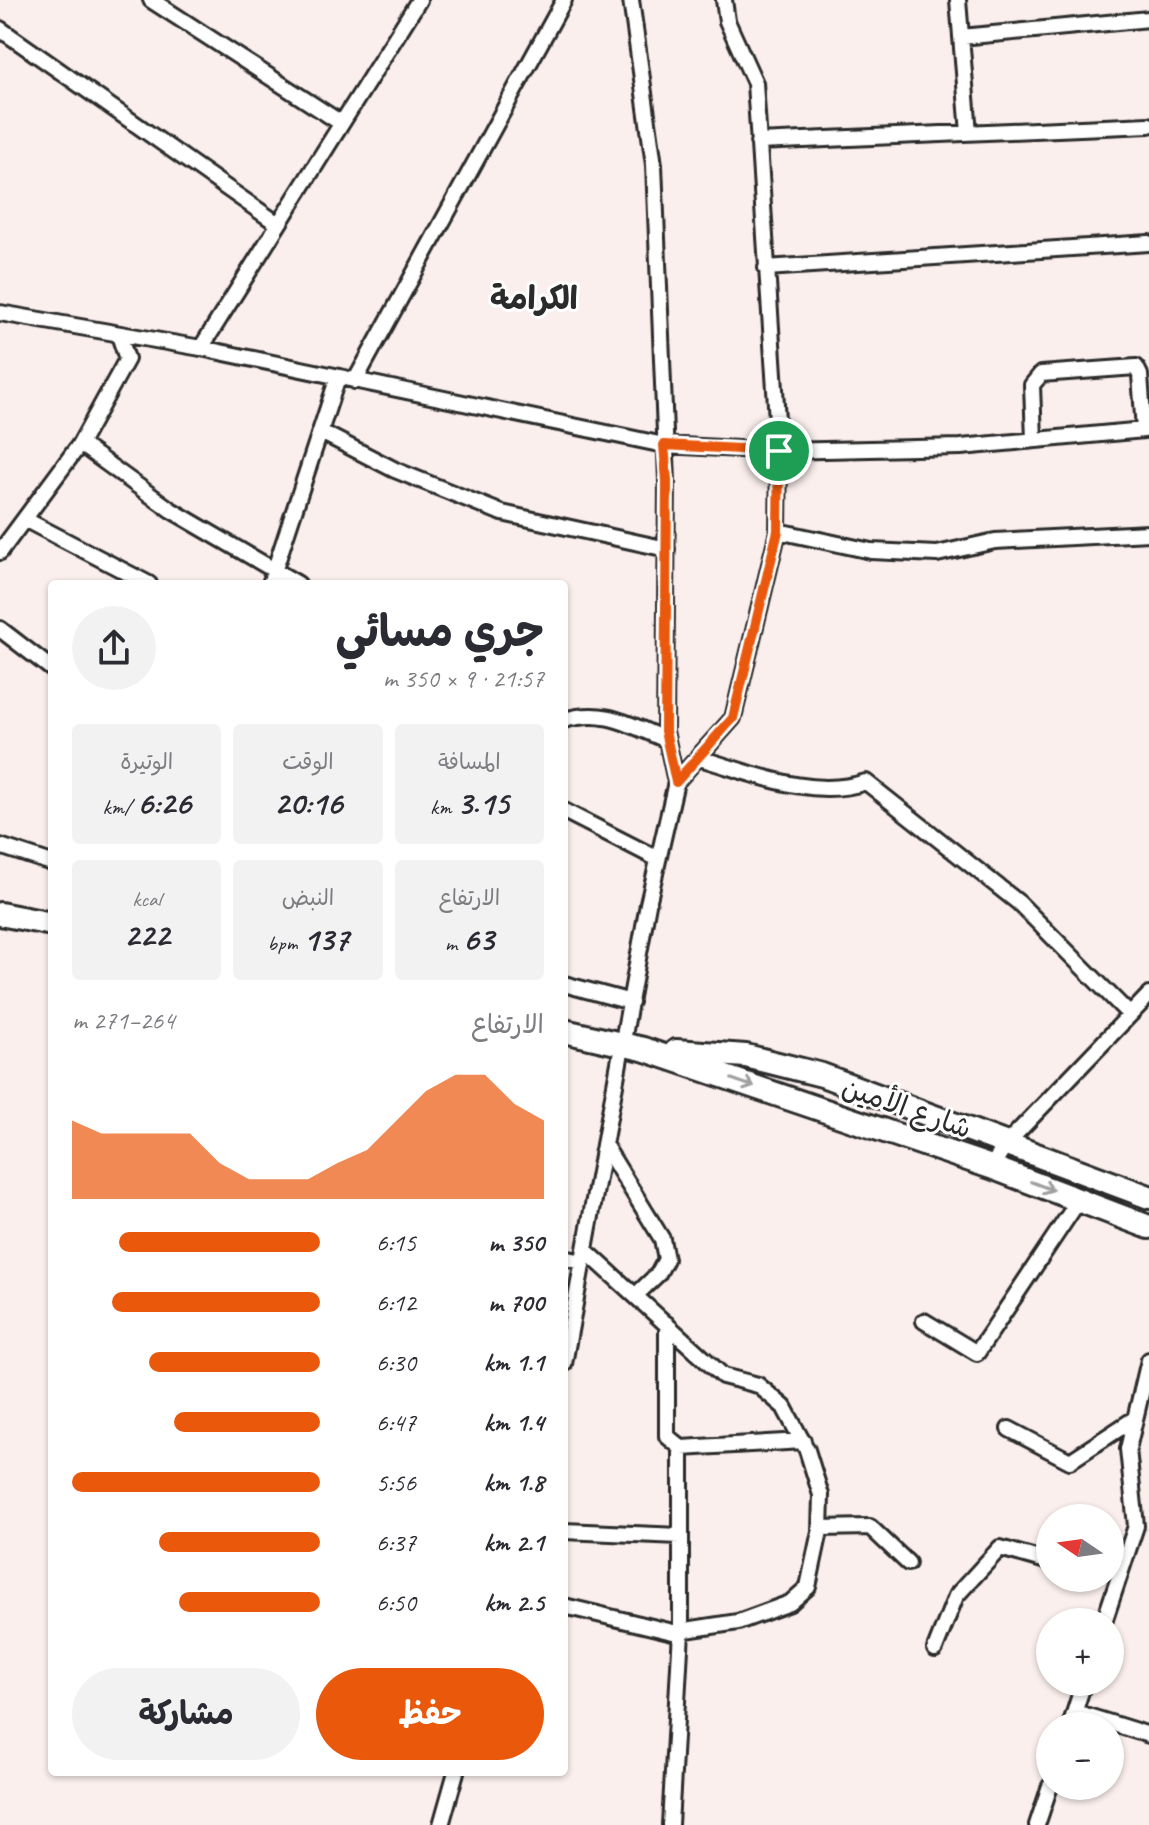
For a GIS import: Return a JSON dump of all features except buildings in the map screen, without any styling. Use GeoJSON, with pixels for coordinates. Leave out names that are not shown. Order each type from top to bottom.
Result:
{"type":"FeatureCollection","features":[{"type":"Feature","properties":{"kind":"main road"},"geometry":{"type":"LineString","coordinates":[[0,914],[48,923]]}},
{"type":"Feature","properties":{"kind":"main road","name":"شارع الأمين"},"geometry":{"type":"LineString","coordinates":[[568,1032],[633,1046],[991,1167],[1149,1227]]}},
{"type":"Feature","properties":{"kind":"main road","name":"شارع الأمين"},"geometry":{"type":"LineString","coordinates":[[633,1046],[746,1056],[822,1075],[1149,1197]]}},
{"type":"Feature","properties":{"kind":"street"},"geometry":{"type":"LineString","coordinates":[[151,0],[341,123]]}},
{"type":"Feature","properties":{"kind":"street"},"geometry":{"type":"LineString","coordinates":[[201,348],[419,0]]}},
{"type":"Feature","properties":{"kind":"street"},"geometry":{"type":"LineString","coordinates":[[355,381],[564,0]]}},
{"type":"Feature","properties":{"kind":"street"},"geometry":{"type":"LineString","coordinates":[[568,1342],[605,1146],[633,1046],[631,1002],[676,782],[667,740],[667,549],[654,165],[631,0]]}},
{"type":"Feature","properties":{"kind":"street"},"geometry":{"type":"LineString","coordinates":[[676,782],[733,718],[778,531],[779,451],[755,83],[727,21],[724,0]]}},
{"type":"Feature","properties":{"kind":"street"},"geometry":{"type":"LineString","coordinates":[[958,0],[969,133]]}},
{"type":"Feature","properties":{"kind":"street"},"geometry":{"type":"LineString","coordinates":[[961,37],[1149,19]]}},
{"type":"Feature","properties":{"kind":"street"},"geometry":{"type":"LineString","coordinates":[[0,29],[278,224]]}},
{"type":"Feature","properties":{"kind":"street"},"geometry":{"type":"LineString","coordinates":[[758,142],[1149,125]]}},
{"type":"Feature","properties":{"kind":"street"},"geometry":{"type":"LineString","coordinates":[[766,268],[1149,243]]}},
{"type":"Feature","properties":{"kind":"street"},"geometry":{"type":"LineString","coordinates":[[0,313],[201,348],[664,445],[779,451],[961,447],[1144,430],[1140,375],[1136,367],[1041,374],[1035,379],[1034,440]]}},
{"type":"Feature","properties":{"kind":"street"},"geometry":{"type":"LineString","coordinates":[[0,552],[80,444],[127,359],[119,335]]}},
{"type":"Feature","properties":{"kind":"street"},"geometry":{"type":"LineString","coordinates":[[271,580],[338,377]]}},
{"type":"Feature","properties":{"kind":"street"},"geometry":{"type":"LineString","coordinates":[[321,432],[395,470],[502,513],[667,549]]}},
{"type":"Feature","properties":{"kind":"street"},"geometry":{"type":"LineString","coordinates":[[80,444],[171,510],[292,580]]}},
{"type":"Feature","properties":{"kind":"street"},"geometry":{"type":"LineString","coordinates":[[26,520],[141,580]]}},
{"type":"Feature","properties":{"kind":"street"},"geometry":{"type":"LineString","coordinates":[[778,531],[871,551],[937,554],[995,541],[1149,533]]}},
{"type":"Feature","properties":{"kind":"street"},"geometry":{"type":"LineString","coordinates":[[0,629],[48,666]]}},
{"type":"Feature","properties":{"kind":"street"},"geometry":{"type":"LineString","coordinates":[[568,719],[588,713],[610,717],[667,740]]}},
{"type":"Feature","properties":{"kind":"street"},"geometry":{"type":"LineString","coordinates":[[699,758],[819,790],[844,789],[866,782],[1019,903],[1130,1015]]}},
{"type":"Feature","properties":{"kind":"street"},"geometry":{"type":"LineString","coordinates":[[568,813],[658,859]]}},
{"type":"Feature","properties":{"kind":"street"},"geometry":{"type":"LineString","coordinates":[[0,846],[48,862]]}},
{"type":"Feature","properties":{"kind":"street"},"geometry":{"type":"LineString","coordinates":[[568,985],[631,1002]]}},
{"type":"Feature","properties":{"kind":"street"},"geometry":{"type":"LineString","coordinates":[[991,1167],[1007,1143],[1149,995]]}},
{"type":"Feature","properties":{"kind":"street"},"geometry":{"type":"LineString","coordinates":[[605,1146],[662,1239],[666,1259],[658,1274],[636,1295]]}},
{"type":"Feature","properties":{"kind":"street"},"geometry":{"type":"LineString","coordinates":[[924,1321],[977,1353],[1079,1200]]}},
{"type":"Feature","properties":{"kind":"street"},"geometry":{"type":"LineString","coordinates":[[568,1258],[584,1256],[636,1295],[723,1376],[758,1385],[784,1407],[803,1441],[821,1495],[820,1528],[808,1587],[790,1603],[738,1622],[673,1632],[568,1607]]}},
{"type":"Feature","properties":{"kind":"street"},"geometry":{"type":"LineString","coordinates":[[667,1324],[667,1436],[681,1448],[803,1441]]}},
{"type":"Feature","properties":{"kind":"street"},"geometry":{"type":"LineString","coordinates":[[1124,1560],[1142,1529],[1128,1449],[1149,1360]]}},
{"type":"Feature","properties":{"kind":"street"},"geometry":{"type":"LineString","coordinates":[[1009,1429],[1070,1461],[1134,1419]]}},
{"type":"Feature","properties":{"kind":"street"},"geometry":{"type":"LineString","coordinates":[[670,1825],[681,1631],[681,1448]]}},
{"type":"Feature","properties":{"kind":"street"},"geometry":{"type":"LineString","coordinates":[[820,1528],[870,1527],[908,1563]]}},
{"type":"Feature","properties":{"kind":"street"},"geometry":{"type":"LineString","coordinates":[[568,1531],[680,1536]]}},
{"type":"Feature","properties":{"kind":"street"},"geometry":{"type":"LineString","coordinates":[[935,1649],[956,1596],[1000,1548],[1036,1558]]}},
{"type":"Feature","properties":{"kind":"street"},"geometry":{"type":"LineString","coordinates":[[1124,1730],[1149,1735]]}},
{"type":"Feature","properties":{"kind":"street"},"geometry":{"type":"LineString","coordinates":[[441,1825],[455,1776]]}},
{"type":"Feature","properties":{"kind":"street"},"geometry":{"type":"LineString","coordinates":[[1037,1825],[1045,1800]]}},
{"type":"Feature","properties":{"kind":"district","name":"الكرامة"},"geometry":{"type":"Point","coordinates":[534,298]}},
{"type":"Feature","properties":{"kind":"route"},"geometry":{"type":"LineString","coordinates":[[664,445],[779,451],[778,531],[733,718],[676,782],[665,731],[667,481],[664,445]]}}]}
